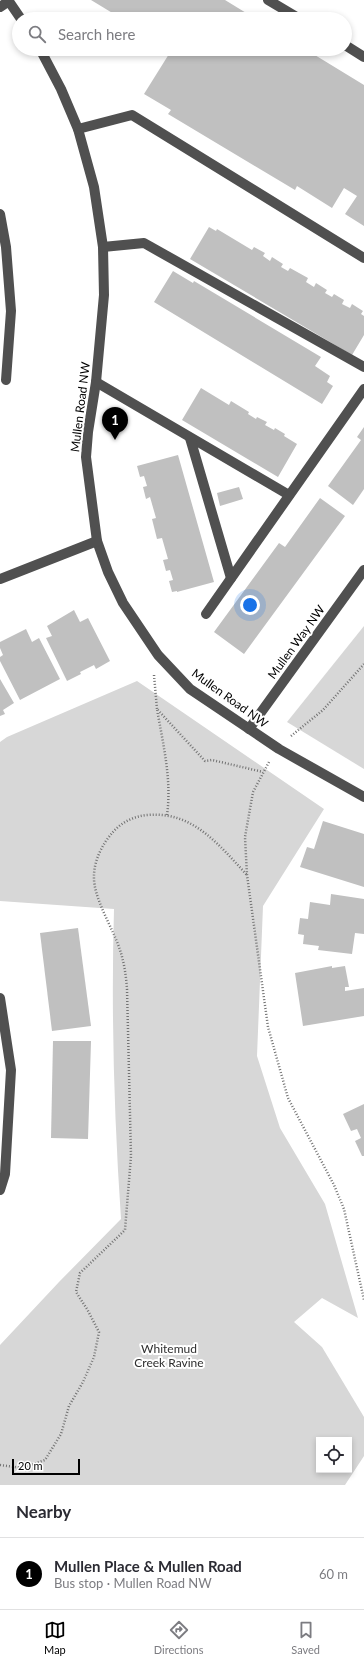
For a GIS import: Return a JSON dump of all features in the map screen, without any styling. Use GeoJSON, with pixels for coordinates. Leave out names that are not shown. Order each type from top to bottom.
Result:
{"type":"FeatureCollection","features":[{"type":"Feature","properties":{"kind":"street"},"geometry":{"type":"LineString","coordinates":[[268,0],[288,12]]}},
{"type":"Feature","properties":{"kind":"street"},"geometry":{"type":"LineString","coordinates":[[6,3],[14,12]]}},
{"type":"Feature","properties":{"kind":"street"},"geometry":{"type":"LineString","coordinates":[[352,49],[364,57]]}},
{"type":"Feature","properties":{"kind":"street","name":"Mullen Road NW"},"geometry":{"type":"LineString","coordinates":[[44,56],[61,90],[78,129],[94,187],[103,247],[104,295],[96,382],[88,432],[86,457],[97,541],[108,572],[123,603],[158,655],[190,689],[279,749],[364,797]]}},
{"type":"Feature","properties":{"kind":"street"},"geometry":{"type":"LineString","coordinates":[[78,129],[132,115],[364,258]]}},
{"type":"Feature","properties":{"kind":"street"},"geometry":{"type":"LineString","coordinates":[[0,214],[6,247],[11,311],[5,324],[6,380]]}},
{"type":"Feature","properties":{"kind":"street"},"geometry":{"type":"LineString","coordinates":[[103,247],[144,243],[364,367]]}},
{"type":"Feature","properties":{"kind":"street"},"geometry":{"type":"LineString","coordinates":[[96,382],[289,495]]}},
{"type":"Feature","properties":{"kind":"street"},"geometry":{"type":"LineString","coordinates":[[206,614],[364,389]]}},
{"type":"Feature","properties":{"kind":"street"},"geometry":{"type":"LineString","coordinates":[[190,438],[231,578]]}},
{"type":"Feature","properties":{"kind":"street"},"geometry":{"type":"LineString","coordinates":[[0,579],[97,541]]}},
{"type":"Feature","properties":{"kind":"street","name":"Mullen Way NW"},"geometry":{"type":"LineString","coordinates":[[249,729],[364,570]]}},
{"type":"Feature","properties":{"kind":"street"},"geometry":{"type":"LineString","coordinates":[[0,998],[11,1070],[5,1174],[0,1190]]}},
{"type":"Feature","properties":{"kind":"path"},"geometry":{"type":"LineString","coordinates":[[158,655],[154,673],[158,710],[169,779],[170,799],[167,815]]}},
{"type":"Feature","properties":{"kind":"path"},"geometry":{"type":"LineString","coordinates":[[294,733],[323,710],[364,664]]}},
{"type":"Feature","properties":{"kind":"path"},"geometry":{"type":"LineString","coordinates":[[158,710],[205,761],[212,760],[263,772]]}},
{"type":"Feature","properties":{"kind":"path"},"geometry":{"type":"LineString","coordinates":[[268,764],[254,792],[248,815],[245,837],[247,875],[268,1027],[288,1098],[334,1185],[344,1209],[364,1300]]}},
{"type":"Feature","properties":{"kind":"path"},"geometry":{"type":"LineString","coordinates":[[0,1465],[22,1468],[46,1460],[61,1434],[69,1406],[83,1382],[94,1357],[98,1332],[88,1310],[76,1292],[80,1273],[125,1230],[131,1156],[125,969],[120,950],[97,892],[94,876],[101,851],[108,838],[127,820],[139,816],[167,815],[194,825],[208,835],[247,875]]}},
{"type":"Feature","properties":{"kind":"green space"},"geometry":{"type":"Polygon","coordinates":[[[364,626],[364,769],[287,722],[364,626]]]}},
{"type":"Feature","properties":{"kind":"green space","name":"Whitemud Creek Ravine"},"geometry":{"type":"Polygon","coordinates":[[[137,681],[324,809],[263,906],[257,1056],[280,1128],[325,1204],[358,1318],[322,1298],[294,1322],[322,1347],[364,1417],[364,1456],[345,1485],[0,1485],[0,1345],[121,1219],[114,1064],[114,909],[0,901],[0,742],[7,737],[137,681]]]}},
{"type":"Feature","properties":{"kind":"building"},"geometry":{"type":"Polygon","coordinates":[[[91,0],[225,0],[245,12],[111,12],[91,0]]]}},
{"type":"Feature","properties":{"kind":"building"},"geometry":{"type":"Polygon","coordinates":[[[168,56],[316,56],[364,85],[364,226],[345,214],[357,196],[344,188],[332,208],[297,186],[295,190],[168,114],[171,110],[144,94],[168,56]]]}},
{"type":"Feature","properties":{"kind":"building"},"geometry":{"type":"Polygon","coordinates":[[[209,227],[216,231],[217,229],[252,250],[254,247],[265,253],[263,256],[270,261],[272,257],[283,264],[281,267],[288,271],[290,268],[308,278],[306,282],[314,287],[316,283],[327,290],[325,293],[332,297],[334,294],[344,300],[342,304],[350,308],[352,304],[363,311],[361,314],[364,316],[364,335],[352,355],[190,259],[209,227]]]}},
{"type":"Feature","properties":{"kind":"building"},"geometry":{"type":"Polygon","coordinates":[[[173,271],[193,283],[194,281],[321,357],[315,366],[330,376],[327,382],[333,386],[322,404],[154,302],[173,271]]]}},
{"type":"Feature","properties":{"kind":"building"},"geometry":{"type":"Polygon","coordinates":[[[201,388],[229,405],[231,401],[249,412],[248,414],[256,419],[257,417],[267,422],[265,425],[274,430],[275,428],[297,444],[278,477],[182,420],[201,388]]]}},
{"type":"Feature","properties":{"kind":"building"},"geometry":{"type":"Polygon","coordinates":[[[364,427],[364,489],[353,505],[328,486],[361,440],[357,437],[364,427]]]}},
{"type":"Feature","properties":{"kind":"building"},"geometry":{"type":"Polygon","coordinates":[[[178,455],[214,582],[172,592],[169,581],[173,580],[170,570],[166,571],[163,560],[168,559],[162,538],[157,539],[152,519],[156,518],[150,497],[146,499],[143,487],[147,486],[144,476],[140,477],[137,466],[178,455]]]}},
{"type":"Feature","properties":{"kind":"building"},"geometry":{"type":"Polygon","coordinates":[[[239,487],[243,499],[220,506],[217,493],[239,487]]]}},
{"type":"Feature","properties":{"kind":"building"},"geometry":{"type":"Polygon","coordinates":[[[320,498],[345,516],[244,654],[214,632],[279,543],[285,547],[320,498]]]}},
{"type":"Feature","properties":{"kind":"building"},"geometry":{"type":"Polygon","coordinates":[[[74,610],[80,622],[88,618],[110,661],[96,669],[94,665],[67,681],[46,638],[52,636],[47,626],[74,610]]]}},
{"type":"Feature","properties":{"kind":"building"},"geometry":{"type":"Polygon","coordinates":[[[26,629],[32,642],[39,638],[60,679],[20,700],[0,661],[0,657],[3,655],[0,648],[0,642],[26,629]]]}},
{"type":"Feature","properties":{"kind":"building"},"geometry":{"type":"Polygon","coordinates":[[[0,679],[14,703],[3,710],[5,714],[0,716],[0,679]]]}},
{"type":"Feature","properties":{"kind":"building"},"geometry":{"type":"Polygon","coordinates":[[[323,821],[364,834],[364,887],[300,867],[307,847],[314,849],[323,821]]]}},
{"type":"Feature","properties":{"kind":"building"},"geometry":{"type":"Polygon","coordinates":[[[331,894],[364,899],[364,934],[355,933],[352,954],[318,950],[319,946],[303,944],[304,935],[298,934],[300,918],[308,919],[310,902],[330,905],[331,894]]]}},
{"type":"Feature","properties":{"kind":"building"},"geometry":{"type":"Polygon","coordinates":[[[78,928],[91,1026],[52,1031],[40,933],[78,928]]]}},
{"type":"Feature","properties":{"kind":"building"},"geometry":{"type":"Polygon","coordinates":[[[332,966],[332,968],[345,966],[349,987],[345,987],[345,991],[364,988],[364,1016],[303,1026],[295,973],[332,966]]]}},
{"type":"Feature","properties":{"kind":"building"},"geometry":{"type":"Polygon","coordinates":[[[53,1041],[91,1041],[88,1139],[51,1138],[53,1041]]]}},
{"type":"Feature","properties":{"kind":"building"},"geometry":{"type":"Polygon","coordinates":[[[364,1104],[364,1156],[362,1156],[355,1141],[361,1138],[357,1129],[351,1131],[343,1114],[364,1104]]]}},
{"type":"Feature","properties":{"kind":"place","name":"Mullen Place & Mullen Road"},"geometry":{"type":"Point","coordinates":[115,440]}}]}
